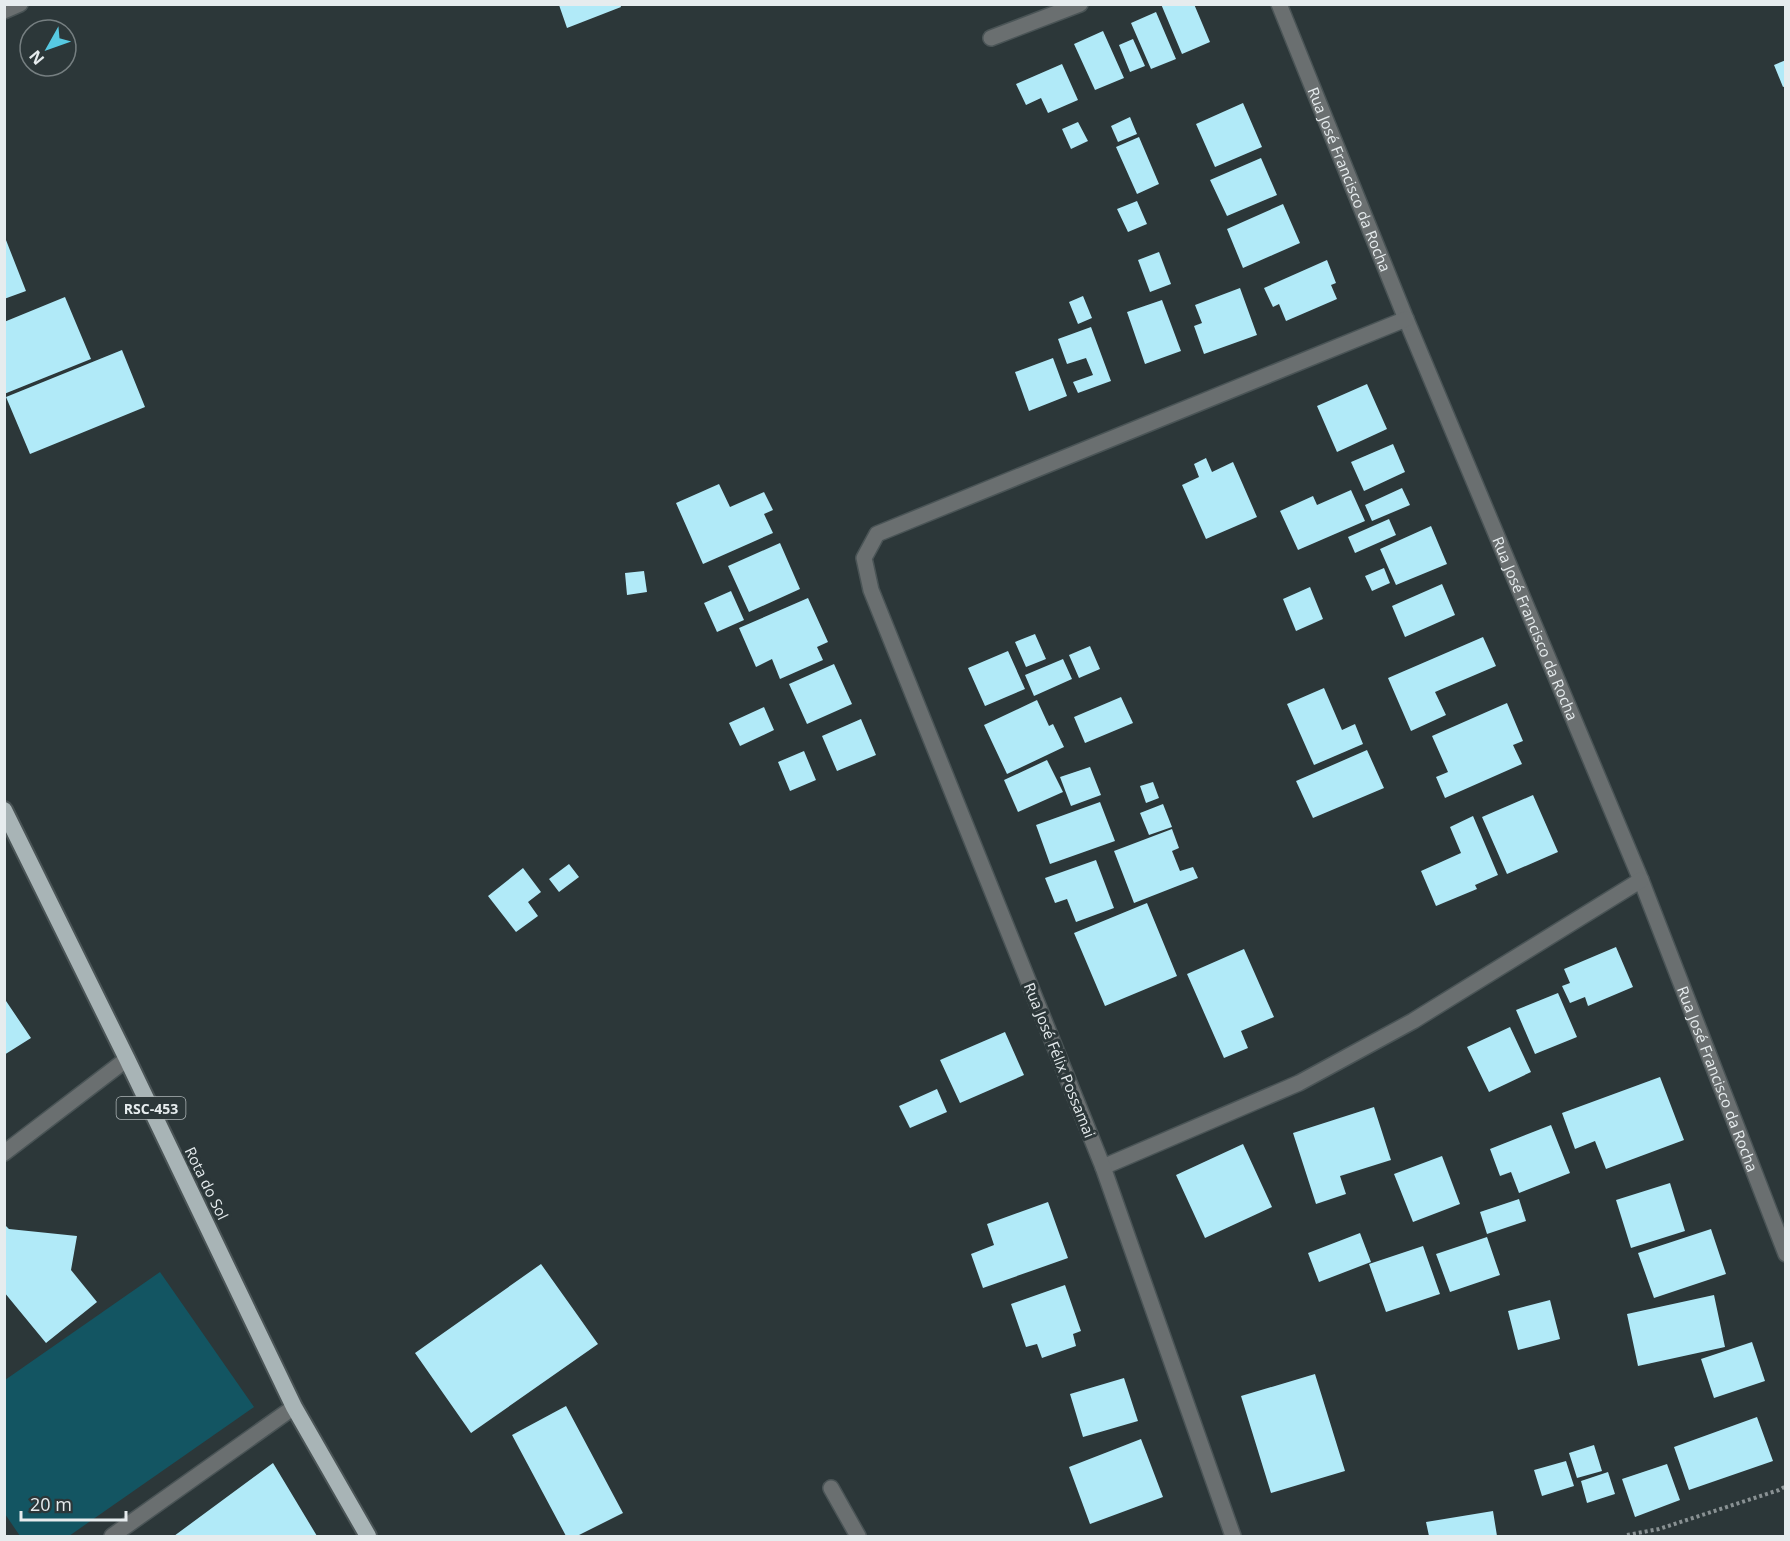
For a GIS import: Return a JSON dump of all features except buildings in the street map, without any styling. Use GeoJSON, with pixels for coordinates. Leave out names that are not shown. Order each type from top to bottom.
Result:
{"type":"FeatureCollection","features":[{"type":"Feature","properties":{"kind":"highway","name":"Rota do Sol"},"geometry":{"type":"LineString","coordinates":[[4,810],[127,1059],[294,1407],[368,1536]]}},
{"type":"Feature","properties":{"kind":"street"},"geometry":{"type":"LineString","coordinates":[[4,11],[20,4]]}},
{"type":"Feature","properties":{"kind":"street"},"geometry":{"type":"LineString","coordinates":[[991,38],[1080,4]]}},
{"type":"Feature","properties":{"kind":"street","name":"Rua José Francisco da Rocha"},"geometry":{"type":"LineString","coordinates":[[1279,4],[1406,319],[1641,880],[1785,1254]]}},
{"type":"Feature","properties":{"kind":"street","name":"Rua José Félix Possamai"},"geometry":{"type":"LineString","coordinates":[[1233,1536],[1103,1167],[871,590],[864,558],[877,534],[1406,319]]}},
{"type":"Feature","properties":{"kind":"street"},"geometry":{"type":"LineString","coordinates":[[1103,1167],[1299,1083],[1413,1021],[1641,880]]}},
{"type":"Feature","properties":{"kind":"street"},"geometry":{"type":"LineString","coordinates":[[4,1153],[127,1059]]}},
{"type":"Feature","properties":{"kind":"street"},"geometry":{"type":"LineString","coordinates":[[112,1536],[294,1407]]}},
{"type":"Feature","properties":{"kind":"street"},"geometry":{"type":"LineString","coordinates":[[831,1488],[858,1536]]}},
{"type":"Feature","properties":{"kind":"path"},"geometry":{"type":"LineString","coordinates":[[1627,1535],[1659,1529],[1779,1490],[1785,1485]]}},
{"type":"Feature","properties":{"kind":"shaded area"},"geometry":{"type":"Polygon","coordinates":[[[160,1272],[254,1407],[69,1536],[20,1536],[5,1514],[5,1380],[160,1272]]]}}]}
